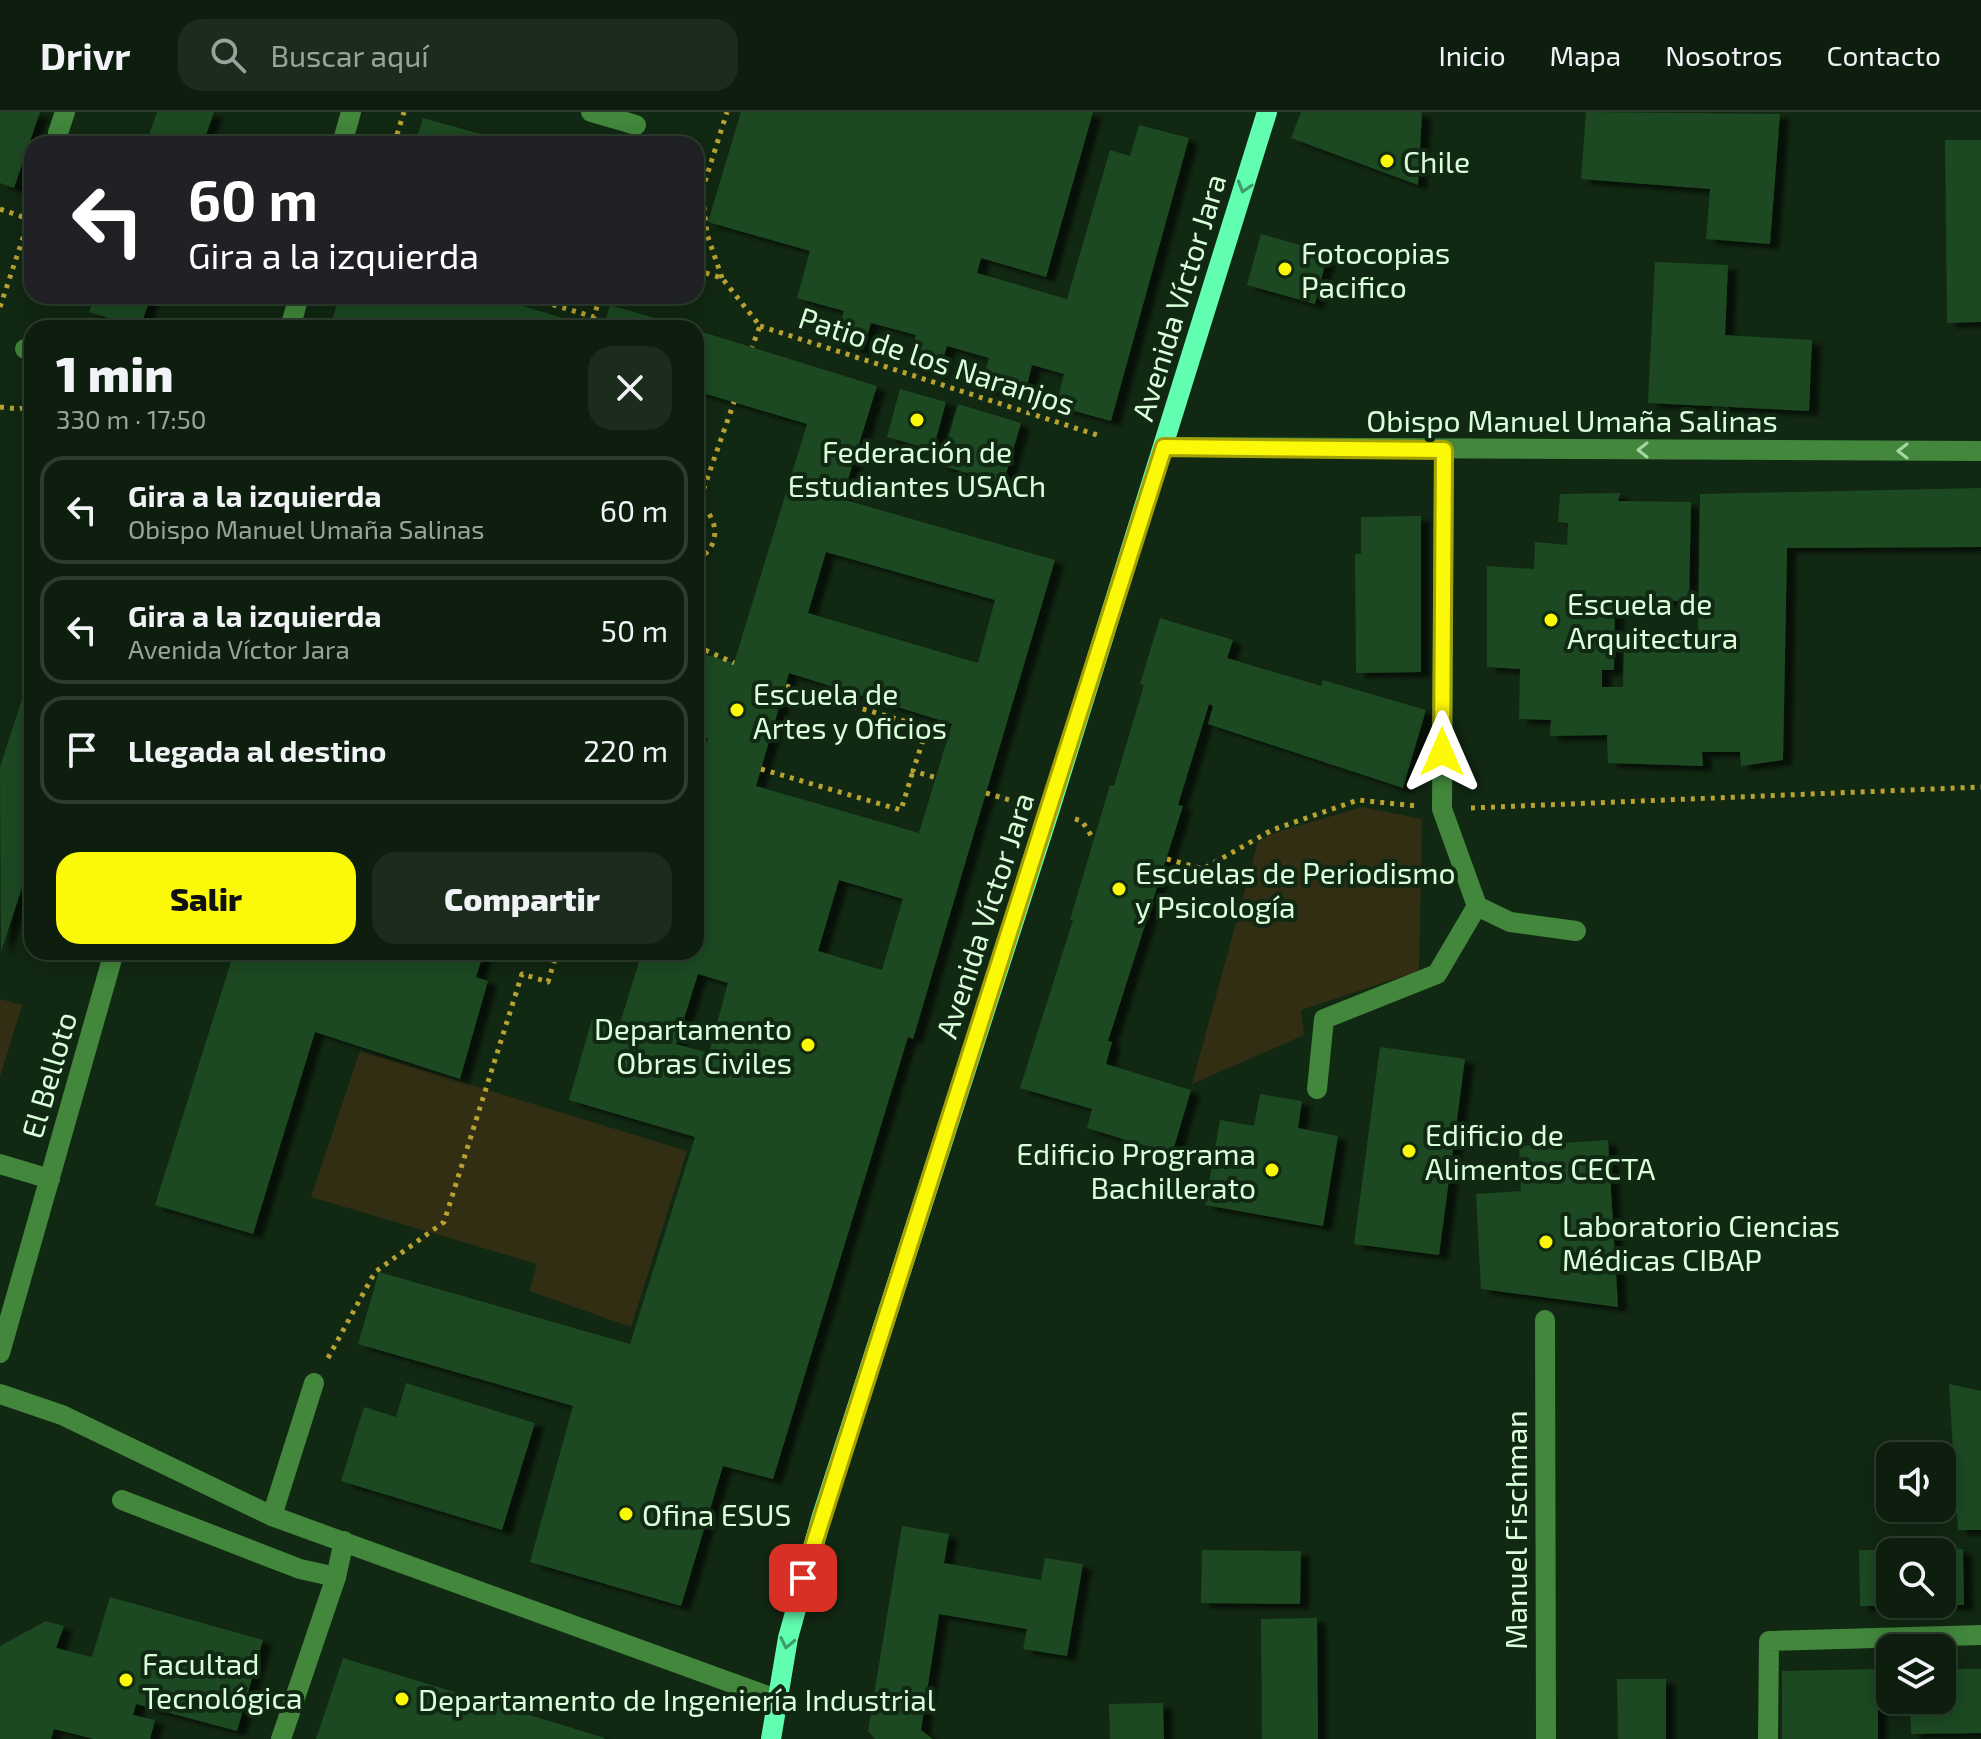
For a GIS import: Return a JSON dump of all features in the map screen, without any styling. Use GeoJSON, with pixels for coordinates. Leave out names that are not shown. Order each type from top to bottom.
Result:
{"type":"FeatureCollection","features":[{"type":"Feature","properties":{"kind":"main road","name":"Avenida Víctor Jara"},"geometry":{"type":"LineString","coordinates":[[771,1739],[788,1638],[821,1519],[1164,447],[1267,112]]}},
{"type":"Feature","properties":{"kind":"street"},"geometry":{"type":"LineString","coordinates":[[58,133],[65,112]]}},
{"type":"Feature","properties":{"kind":"street"},"geometry":{"type":"LineString","coordinates":[[344,136],[351,112]]}},
{"type":"Feature","properties":{"kind":"street"},"geometry":{"type":"LineString","coordinates":[[591,112],[636,125]]}},
{"type":"Feature","properties":{"kind":"street","name":"Obispo Manuel Umaña Salinas"},"geometry":{"type":"LineString","coordinates":[[1164,447],[1981,451]]}},
{"type":"Feature","properties":{"kind":"street"},"geometry":{"type":"LineString","coordinates":[[1444,450],[1442,809],[1477,906],[1510,922],[1576,931]]}},
{"type":"Feature","properties":{"kind":"street"},"geometry":{"type":"LineString","coordinates":[[1317,1089],[1324,1019],[1437,974],[1477,906]]}},
{"type":"Feature","properties":{"kind":"street","name":"El Belloto"},"geometry":{"type":"LineString","coordinates":[[0,1353],[112,960]]}},
{"type":"Feature","properties":{"kind":"street"},"geometry":{"type":"LineString","coordinates":[[0,1164],[50,1179]]}},
{"type":"Feature","properties":{"kind":"street","name":"Manuel Fischman"},"geometry":{"type":"LineString","coordinates":[[1545,1320],[1546,1739]]}},
{"type":"Feature","properties":{"kind":"street"},"geometry":{"type":"LineString","coordinates":[[272,1516],[314,1383]]}},
{"type":"Feature","properties":{"kind":"street"},"geometry":{"type":"LineString","coordinates":[[0,1394],[62,1415],[272,1516],[776,1699]]}},
{"type":"Feature","properties":{"kind":"street"},"geometry":{"type":"LineString","coordinates":[[122,1500],[300,1569],[336,1577]]}},
{"type":"Feature","properties":{"kind":"street"},"geometry":{"type":"LineString","coordinates":[[281,1739],[336,1577],[344,1541]]}},
{"type":"Feature","properties":{"kind":"street"},"geometry":{"type":"LineString","coordinates":[[1768,1739],[1769,1641],[1981,1635]]}},
{"type":"Feature","properties":{"kind":"path"},"geometry":{"type":"LineString","coordinates":[[396,136],[404,112]]}},
{"type":"Feature","properties":{"kind":"path"},"geometry":{"type":"LineString","coordinates":[[704,185],[727,112]]}},
{"type":"Feature","properties":{"kind":"path"},"geometry":{"type":"LineString","coordinates":[[704,208],[707,234],[722,278],[760,326],[752,347]]}},
{"type":"Feature","properties":{"kind":"path"},"geometry":{"type":"LineString","coordinates":[[0,209],[24,217]]}},
{"type":"Feature","properties":{"kind":"path"},"geometry":{"type":"LineString","coordinates":[[0,307],[24,234]]}},
{"type":"Feature","properties":{"kind":"path"},"geometry":{"type":"LineString","coordinates":[[704,272],[722,278]]}},
{"type":"Feature","properties":{"kind":"path"},"geometry":{"type":"LineString","coordinates":[[551,304],[594,317],[598,304]]}},
{"type":"Feature","properties":{"kind":"path","name":"Patio de los Naranjos"},"geometry":{"type":"LineString","coordinates":[[760,326],[1100,436]]}},
{"type":"Feature","properties":{"kind":"path"},"geometry":{"type":"LineString","coordinates":[[704,486],[734,402]]}},
{"type":"Feature","properties":{"kind":"path"},"geometry":{"type":"LineString","coordinates":[[0,407],[24,408]]}},
{"type":"Feature","properties":{"kind":"path"},"geometry":{"type":"LineString","coordinates":[[704,512],[709,514],[716,531],[711,547],[704,553]]}},
{"type":"Feature","properties":{"kind":"path"},"geometry":{"type":"LineString","coordinates":[[704,650],[734,663]]}},
{"type":"Feature","properties":{"kind":"path"},"geometry":{"type":"LineString","coordinates":[[761,769],[901,810],[927,728],[786,686]]}},
{"type":"Feature","properties":{"kind":"path"},"geometry":{"type":"LineString","coordinates":[[913,771],[937,778]]}},
{"type":"Feature","properties":{"kind":"path"},"geometry":{"type":"LineString","coordinates":[[1167,859],[1203,869],[1272,830],[1358,800],[1442,809],[1981,787]]}},
{"type":"Feature","properties":{"kind":"path"},"geometry":{"type":"LineString","coordinates":[[314,1383],[375,1272],[444,1222],[522,974],[548,982],[555,960]]}},
{"type":"Feature","properties":{"kind":"shaded area"},"geometry":{"type":"Polygon","coordinates":[[[1362,807],[1422,819],[1419,971],[1301,1010],[1304,1035],[1192,1084],[1258,842],[1271,834],[1362,807]]]}},
{"type":"Feature","properties":{"kind":"shaded area"},"geometry":{"type":"Polygon","coordinates":[[[0,999],[22,1005],[0,1077],[0,999]]]}},
{"type":"Feature","properties":{"kind":"shaded area"},"geometry":{"type":"Polygon","coordinates":[[[360,1051],[687,1151],[631,1327],[529,1291],[537,1264],[311,1197],[360,1051]]]}},
{"type":"Feature","properties":{"kind":"building"},"geometry":{"type":"Polygon","coordinates":[[[0,112],[40,112],[32,136],[24,136],[24,159],[14,188],[0,183],[0,112]]]}},
{"type":"Feature","properties":{"kind":"building"},"geometry":{"type":"Polygon","coordinates":[[[157,112],[214,112],[206,136],[149,136],[157,112]]]}},
{"type":"Feature","properties":{"kind":"building"},"geometry":{"type":"Polygon","coordinates":[[[741,112],[1093,112],[1046,277],[981,258],[977,273],[1067,299],[1110,150],[1130,156],[1139,125],[1189,138],[1111,421],[1056,406],[1064,374],[1032,365],[1024,398],[981,387],[989,358],[947,346],[939,373],[908,364],[916,335],[871,323],[863,350],[835,342],[844,311],[797,298],[810,251],[708,222],[741,112]]]}},
{"type":"Feature","properties":{"kind":"building","name":"Chile"},"geometry":{"type":"Polygon","coordinates":[[[1301,112],[1422,112],[1418,185],[1291,138],[1301,112]]]}},
{"type":"Feature","properties":{"kind":"building"},"geometry":{"type":"Polygon","coordinates":[[[1586,112],[1780,114],[1770,244],[1706,239],[1710,189],[1581,179],[1586,112]]]}},
{"type":"Feature","properties":{"kind":"building"},"geometry":{"type":"Polygon","coordinates":[[[423,118],[489,136],[417,136],[423,118]]]}},
{"type":"Feature","properties":{"kind":"building"},"geometry":{"type":"Polygon","coordinates":[[[1945,140],[1981,140],[1981,322],[1947,323],[1945,140]]]}},
{"type":"Feature","properties":{"kind":"building"},"geometry":{"type":"Polygon","coordinates":[[[1261,234],[1328,253],[1315,304],[1247,285],[1261,234]]]}},
{"type":"Feature","properties":{"kind":"building"},"geometry":{"type":"Polygon","coordinates":[[[1655,262],[1728,265],[1725,335],[1812,340],[1809,411],[1648,403],[1655,262]]]}},
{"type":"Feature","properties":{"kind":"building"},"geometry":{"type":"Polygon","coordinates":[[[92,304],[148,304],[143,320],[114,320],[89,312],[92,304]]]}},
{"type":"Feature","properties":{"kind":"building"},"geometry":{"type":"Polygon","coordinates":[[[337,304],[516,304],[569,320],[332,320],[337,304]]]}},
{"type":"Feature","properties":{"kind":"building"},"geometry":{"type":"Polygon","coordinates":[[[610,305],[661,320],[605,320],[610,305]]]}},
{"type":"Feature","properties":{"kind":"building"},"geometry":{"type":"Polygon","coordinates":[[[704,332],[877,386],[842,499],[1055,560],[913,1039],[908,1037],[773,1479],[723,1466],[681,1606],[530,1562],[573,1406],[358,1344],[379,1272],[630,1344],[695,1137],[569,1100],[592,1019],[619,1027],[640,960],[704,960],[704,751],[708,738],[704,737],[704,654],[734,663],[807,424],[704,393],[704,332]],[[826,552],[808,613],[978,663],[995,600],[826,552]],[[789,673],[756,786],[919,833],[952,724],[789,673]],[[839,880],[818,951],[882,970],[903,899],[839,880]],[[698,974],[676,1044],[709,1053],[728,983],[698,974]]]}},
{"type":"Feature","properties":{"kind":"building","name":"Federación de Estudiantes USACh"},"geometry":{"type":"Polygon","coordinates":[[[900,389],[946,402],[933,450],[887,437],[900,389]]]}},
{"type":"Feature","properties":{"kind":"building"},"geometry":{"type":"Polygon","coordinates":[[[958,404],[1021,423],[1003,484],[940,465],[958,404]]]}},
{"type":"Feature","properties":{"kind":"building","name":"Escuela de Arquitectura"},"geometry":{"type":"Polygon","coordinates":[[[1981,488],[1981,547],[1787,548],[1783,760],[1741,766],[1740,752],[1702,752],[1703,766],[1608,763],[1607,735],[1550,736],[1551,720],[1519,719],[1520,669],[1487,667],[1487,566],[1534,569],[1535,542],[1567,545],[1568,523],[1558,522],[1560,494],[1620,493],[1618,501],[1691,502],[1689,601],[1615,601],[1614,670],[1602,670],[1602,687],[1623,687],[1624,640],[1698,639],[1700,494],[1981,488]]]}},
{"type":"Feature","properties":{"kind":"building"},"geometry":{"type":"Polygon","coordinates":[[[1421,516],[1421,672],[1356,673],[1355,554],[1361,554],[1361,517],[1421,516]]]}},
{"type":"Feature","properties":{"kind":"building","name":"Escuelas de Periodismo y Psicología"},"geometry":{"type":"Polygon","coordinates":[[[1160,618],[1233,640],[1227,658],[1321,686],[1323,680],[1426,710],[1403,788],[1208,724],[1213,706],[1209,704],[1178,805],[1183,806],[1108,1041],[1112,1042],[1106,1064],[1191,1090],[1172,1154],[1087,1128],[1092,1109],[1020,1088],[1073,920],[1070,920],[1110,785],[1114,786],[1160,618]]]}},
{"type":"Feature","properties":{"kind":"building"},"geometry":{"type":"Polygon","coordinates":[[[24,693],[24,882],[1,952],[0,767],[24,693]]]}},
{"type":"Feature","properties":{"kind":"building"},"geometry":{"type":"Polygon","coordinates":[[[232,960],[481,960],[476,977],[488,981],[460,1079],[315,1032],[253,1234],[155,1205],[232,960]]]}},
{"type":"Feature","properties":{"kind":"building","name":"Edificio de Alimentos CECTA"},"geometry":{"type":"Polygon","coordinates":[[[1380,1047],[1465,1059],[1439,1255],[1354,1244],[1380,1047]]]}},
{"type":"Feature","properties":{"kind":"building","name":"Edificio Programa Bachillerato"},"geometry":{"type":"Polygon","coordinates":[[[1260,1094],[1302,1101],[1298,1128],[1338,1136],[1323,1226],[1205,1205],[1220,1120],[1254,1126],[1260,1094]]]}},
{"type":"Feature","properties":{"kind":"building","name":"Laboratorio Ciencias Médicas CIBAP"},"geometry":{"type":"Polygon","coordinates":[[[1608,1140],[1618,1307],[1481,1289],[1476,1194],[1521,1191],[1519,1146],[1608,1140]]]}},
{"type":"Feature","properties":{"kind":"building"},"geometry":{"type":"Polygon","coordinates":[[[406,1383],[535,1423],[502,1530],[341,1481],[364,1407],[396,1417],[406,1383]]]}},
{"type":"Feature","properties":{"kind":"building"},"geometry":{"type":"Polygon","coordinates":[[[1949,1384],[1981,1391],[1981,1530],[1958,1530],[1956,1442],[1953,1442],[1949,1384]]]}},
{"type":"Feature","properties":{"kind":"building"},"geometry":{"type":"Polygon","coordinates":[[[902,1526],[949,1534],[944,1563],[1041,1580],[1045,1558],[1083,1564],[1067,1656],[1023,1649],[1027,1629],[939,1614],[921,1730],[933,1739],[875,1739],[868,1731],[902,1526]]]}},
{"type":"Feature","properties":{"kind":"building"},"geometry":{"type":"Polygon","coordinates":[[[1956,1549],[1963,1549],[1964,1605],[1956,1605],[1956,1549]]]}},
{"type":"Feature","properties":{"kind":"building"},"geometry":{"type":"Polygon","coordinates":[[[1202,1550],[1301,1551],[1300,1604],[1201,1603],[1202,1550]]]}},
{"type":"Feature","properties":{"kind":"building"},"geometry":{"type":"Polygon","coordinates":[[[1859,1550],[1876,1550],[1876,1606],[1860,1606],[1859,1550]]]}},
{"type":"Feature","properties":{"kind":"building","name":"Facultad Tecnológica"},"geometry":{"type":"Polygon","coordinates":[[[110,1597],[263,1640],[237,1731],[136,1704],[133,1715],[155,1720],[150,1739],[94,1739],[54,1729],[51,1739],[0,1739],[0,1646],[46,1621],[64,1626],[56,1648],[92,1657],[110,1597]]]}},
{"type":"Feature","properties":{"kind":"building"},"geometry":{"type":"Polygon","coordinates":[[[1317,1618],[1318,1739],[1262,1739],[1261,1619],[1317,1618]]]}},
{"type":"Feature","properties":{"kind":"building","name":"Departamento de Ingeniería Industrial"},"geometry":{"type":"Polygon","coordinates":[[[343,1658],[605,1738],[316,1739],[343,1658]]]}},
{"type":"Feature","properties":{"kind":"building"},"geometry":{"type":"Polygon","coordinates":[[[1876,1669],[1878,1739],[1782,1739],[1782,1671],[1876,1669]]]}},
{"type":"Feature","properties":{"kind":"building"},"geometry":{"type":"Polygon","coordinates":[[[1956,1669],[1981,1669],[1981,1733],[1911,1734],[1910,1714],[1956,1714],[1956,1669]]]}},
{"type":"Feature","properties":{"kind":"building"},"geometry":{"type":"Polygon","coordinates":[[[1617,1679],[1666,1679],[1666,1739],[1618,1739],[1617,1679]]]}},
{"type":"Feature","properties":{"kind":"building"},"geometry":{"type":"Polygon","coordinates":[[[1163,1703],[1164,1739],[1110,1739],[1109,1704],[1163,1703]]]}},
{"type":"Feature","properties":{"kind":"place","name":"Chile"},"geometry":{"type":"Point","coordinates":[1387,161]}},
{"type":"Feature","properties":{"kind":"place","name":"Fotocopias Pacifico"},"geometry":{"type":"Point","coordinates":[1285,269]}},
{"type":"Feature","properties":{"kind":"place","name":"Federación de Estudiantes USACh"},"geometry":{"type":"Point","coordinates":[917,420]}},
{"type":"Feature","properties":{"kind":"place","name":"Escuela de Arquitectura"},"geometry":{"type":"Point","coordinates":[1551,620]}},
{"type":"Feature","properties":{"kind":"place","name":"Escuela de Artes y Oficios"},"geometry":{"type":"Point","coordinates":[737,710]}},
{"type":"Feature","properties":{"kind":"place","name":"Escuelas de Periodismo y Psicología"},"geometry":{"type":"Point","coordinates":[1119,889]}},
{"type":"Feature","properties":{"kind":"place","name":"Departamento Obras Civiles"},"geometry":{"type":"Point","coordinates":[808,1045]}},
{"type":"Feature","properties":{"kind":"place","name":"Edificio de Alimentos CECTA"},"geometry":{"type":"Point","coordinates":[1409,1151]}},
{"type":"Feature","properties":{"kind":"place","name":"Edificio Programa Bachillerato"},"geometry":{"type":"Point","coordinates":[1272,1170]}},
{"type":"Feature","properties":{"kind":"place","name":"Laboratorio Ciencias Médicas CIBAP"},"geometry":{"type":"Point","coordinates":[1546,1242]}},
{"type":"Feature","properties":{"kind":"place","name":"Ofina ESUS"},"geometry":{"type":"Point","coordinates":[626,1514]}},
{"type":"Feature","properties":{"kind":"place","name":"Facultad Tecnológica"},"geometry":{"type":"Point","coordinates":[126,1680]}},
{"type":"Feature","properties":{"kind":"place","name":"Departamento de Ingeniería Industrial"},"geometry":{"type":"Point","coordinates":[402,1699]}},
{"type":"Feature","properties":{"kind":"route"},"geometry":{"type":"LineString","coordinates":[[803,1578],[1164,447],[1444,450],[1442,752]]}}]}
